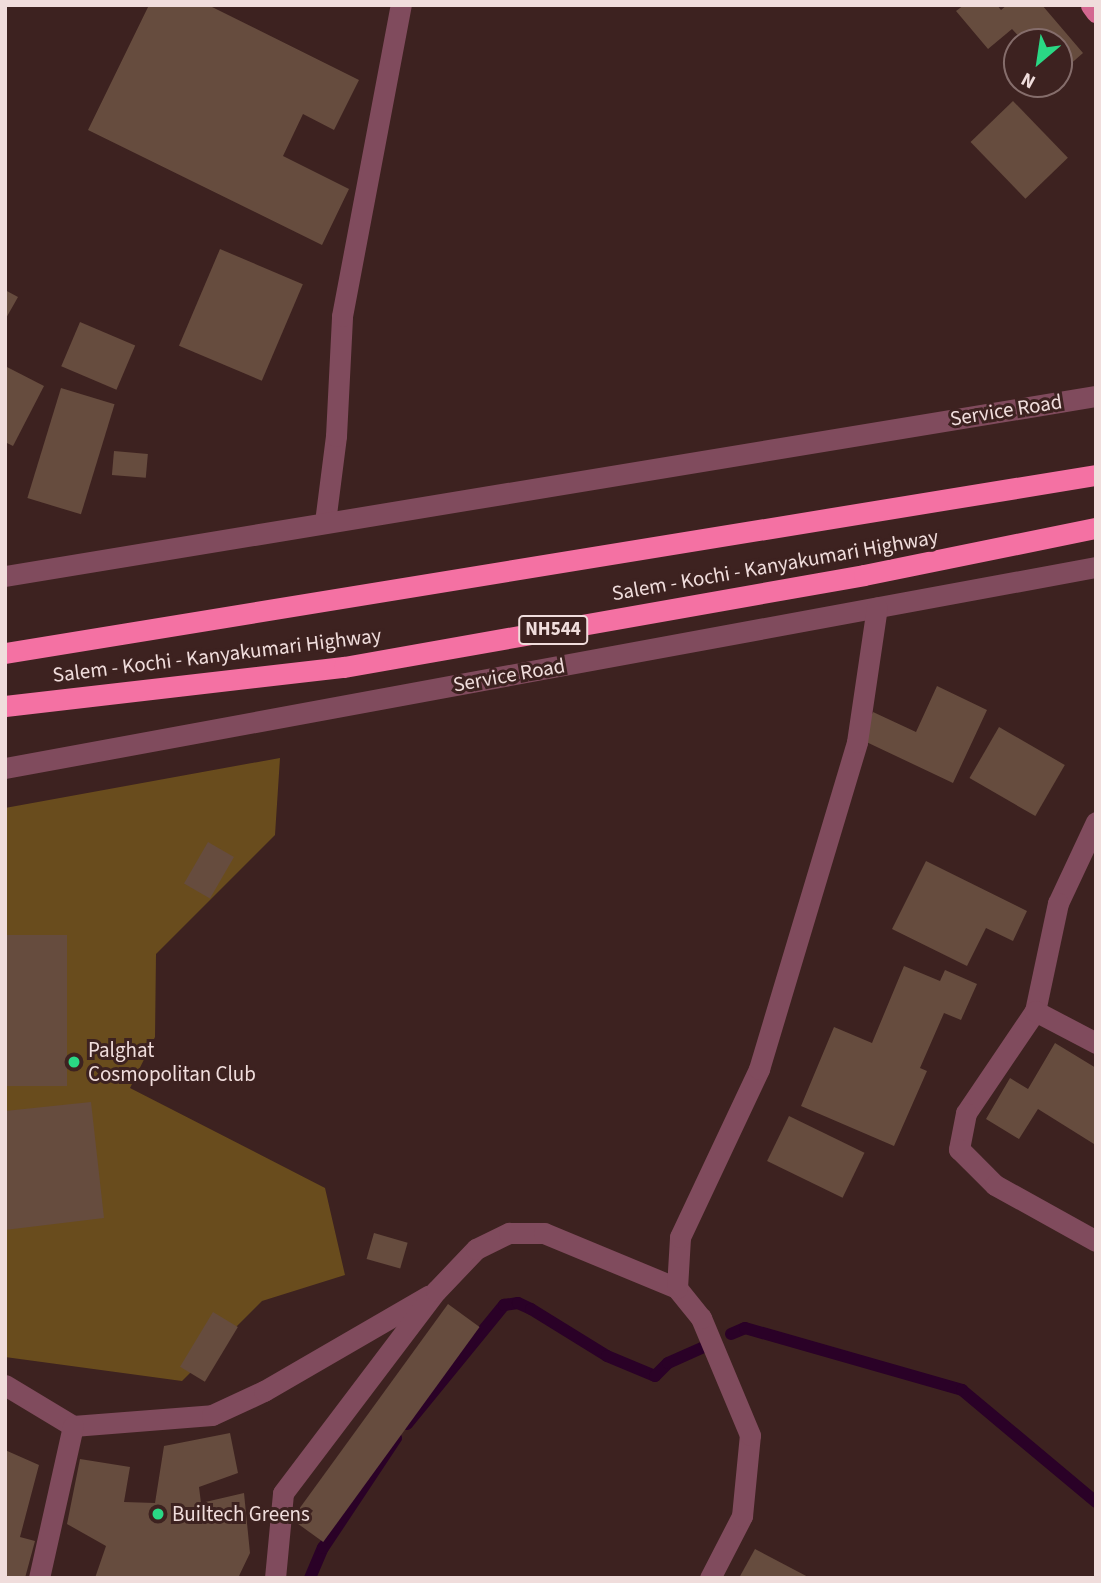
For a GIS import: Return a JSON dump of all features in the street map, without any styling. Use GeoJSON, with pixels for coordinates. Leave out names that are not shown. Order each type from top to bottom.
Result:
{"type":"FeatureCollection","features":[{"type":"Feature","properties":{"kind":"highway","name":"Salem - Kochi - Kanyakumari Highway"},"geometry":{"type":"LineString","coordinates":[[5,653],[1096,475]]}},
{"type":"Feature","properties":{"kind":"highway","name":"Salem - Kochi - Kanyakumari Highway"},"geometry":{"type":"LineString","coordinates":[[5,706],[344,667],[864,575],[1096,528]]}},
{"type":"Feature","properties":{"kind":"main road"},"geometry":{"type":"LineString","coordinates":[[1091,5],[1096,12]]}},
{"type":"Feature","properties":{"kind":"street"},"geometry":{"type":"LineString","coordinates":[[325,523],[336,436],[342,316],[401,5]]}},
{"type":"Feature","properties":{"kind":"street","name":"Service Road"},"geometry":{"type":"LineString","coordinates":[[5,576],[1096,396]]}},
{"type":"Feature","properties":{"kind":"street","name":"Service Road"},"geometry":{"type":"LineString","coordinates":[[5,768],[1096,567]]}},
{"type":"Feature","properties":{"kind":"street"},"geometry":{"type":"LineString","coordinates":[[677,1288],[680,1237],[759,1069],[815,890],[857,742],[877,607]]}},
{"type":"Feature","properties":{"kind":"street"},"geometry":{"type":"LineString","coordinates":[[1096,822],[1058,903],[1035,1011],[967,1113],[959,1149],[995,1185],[1096,1241]]}},
{"type":"Feature","properties":{"kind":"street"},"geometry":{"type":"LineString","coordinates":[[1035,1011],[1096,1043]]}},
{"type":"Feature","properties":{"kind":"street"},"geometry":{"type":"LineString","coordinates":[[275,1578],[282,1493],[436,1291],[475,1249],[509,1233],[544,1233],[574,1243],[677,1288],[701,1318],[750,1435],[742,1516],[710,1578]]}},
{"type":"Feature","properties":{"kind":"street"},"geometry":{"type":"LineString","coordinates":[[5,1385],[73,1426],[212,1415],[264,1391],[436,1291]]}},
{"type":"Feature","properties":{"kind":"street"},"geometry":{"type":"LineString","coordinates":[[39,1578],[73,1426]]}},
{"type":"Feature","properties":{"kind":"shaded area","name":"Palghat Cosmopolitan Club"},"geometry":{"type":"Polygon","coordinates":[[[280,758],[275,835],[156,954],[155,1037],[130,1088],[325,1188],[345,1275],[262,1301],[182,1381],[5,1357],[5,808],[280,758]]]}},
{"type":"Feature","properties":{"kind":"building"},"geometry":{"type":"Polygon","coordinates":[[[149,5],[208,5],[359,80],[334,130],[303,114],[283,156],[349,189],[322,245],[88,130],[149,5]]]}},
{"type":"Feature","properties":{"kind":"building"},"geometry":{"type":"Polygon","coordinates":[[[964,5],[997,5],[1001,10],[1007,5],[1042,5],[1062,28],[1003,28],[1003,36],[988,49],[956,11],[964,5]]]}},
{"type":"Feature","properties":{"kind":"building"},"geometry":{"type":"Polygon","coordinates":[[[1073,41],[1083,53],[1073,62],[1073,41]]]}},
{"type":"Feature","properties":{"kind":"building"},"geometry":{"type":"Polygon","coordinates":[[[1013,101],[1068,158],[1025,199],[971,142],[1013,101]]]}},
{"type":"Feature","properties":{"kind":"building"},"geometry":{"type":"Polygon","coordinates":[[[220,249],[303,284],[262,381],[179,346],[220,249]]]}},
{"type":"Feature","properties":{"kind":"building"},"geometry":{"type":"Polygon","coordinates":[[[5,290],[18,297],[5,320],[5,290]]]}},
{"type":"Feature","properties":{"kind":"building"},"geometry":{"type":"Polygon","coordinates":[[[80,322],[135,345],[116,390],[61,366],[80,322]]]}},
{"type":"Feature","properties":{"kind":"building"},"geometry":{"type":"Polygon","coordinates":[[[5,366],[44,386],[13,446],[5,442],[5,366]]]}},
{"type":"Feature","properties":{"kind":"building"},"geometry":{"type":"Polygon","coordinates":[[[61,388],[115,404],[81,514],[27,498],[61,388]]]}},
{"type":"Feature","properties":{"kind":"building"},"geometry":{"type":"Polygon","coordinates":[[[114,451],[148,454],[146,478],[112,475],[114,451]]]}},
{"type":"Feature","properties":{"kind":"building"},"geometry":{"type":"Polygon","coordinates":[[[937,686],[987,710],[953,783],[860,739],[873,712],[916,732],[937,686]]]}},
{"type":"Feature","properties":{"kind":"building"},"geometry":{"type":"Polygon","coordinates":[[[999,727],[1065,765],[1035,816],[970,778],[999,727]]]}},
{"type":"Feature","properties":{"kind":"building"},"geometry":{"type":"Polygon","coordinates":[[[208,842],[234,857],[210,899],[184,884],[208,842]]]}},
{"type":"Feature","properties":{"kind":"building"},"geometry":{"type":"Polygon","coordinates":[[[926,861],[1027,911],[1013,941],[986,928],[967,966],[892,929],[926,861]]]}},
{"type":"Feature","properties":{"kind":"building"},"geometry":{"type":"Polygon","coordinates":[[[5,935],[67,935],[67,1086],[5,1086],[5,935]]]}},
{"type":"Feature","properties":{"kind":"building"},"geometry":{"type":"Polygon","coordinates":[[[904,966],[940,981],[945,970],[977,984],[961,1020],[944,1013],[920,1068],[927,1071],[894,1146],[801,1106],[834,1027],[872,1043],[904,966]]]}},
{"type":"Feature","properties":{"kind":"building"},"geometry":{"type":"Polygon","coordinates":[[[1055,1043],[1096,1068],[1094,1144],[1038,1109],[1019,1139],[986,1119],[1010,1078],[1028,1089],[1055,1043]]]}},
{"type":"Feature","properties":{"kind":"building"},"geometry":{"type":"Polygon","coordinates":[[[91,1102],[104,1218],[5,1230],[5,1111],[91,1102]]]}},
{"type":"Feature","properties":{"kind":"building"},"geometry":{"type":"Polygon","coordinates":[[[789,1116],[864,1153],[843,1198],[767,1161],[789,1116]]]}},
{"type":"Feature","properties":{"kind":"building"},"geometry":{"type":"Polygon","coordinates":[[[374,1233],[408,1243],[400,1269],[367,1259],[374,1233]]]}},
{"type":"Feature","properties":{"kind":"building"},"geometry":{"type":"Polygon","coordinates":[[[448,1304],[480,1327],[323,1542],[292,1519],[448,1304]]]}},
{"type":"Feature","properties":{"kind":"building"},"geometry":{"type":"Polygon","coordinates":[[[213,1312],[238,1327],[205,1382],[180,1367],[213,1312]]]}},
{"type":"Feature","properties":{"kind":"building","name":"Builtech Greens"},"geometry":{"type":"Polygon","coordinates":[[[230,1433],[238,1473],[199,1487],[201,1503],[244,1493],[250,1553],[238,1578],[95,1578],[106,1546],[67,1524],[80,1459],[130,1467],[124,1502],[155,1503],[164,1446],[230,1433]]]}},
{"type":"Feature","properties":{"kind":"building"},"geometry":{"type":"Polygon","coordinates":[[[5,1450],[39,1465],[20,1537],[35,1541],[25,1578],[5,1578],[5,1450]]]}},
{"type":"Feature","properties":{"kind":"building"},"geometry":{"type":"Polygon","coordinates":[[[755,1549],[810,1578],[739,1578],[755,1549]]]}},
{"type":"Feature","properties":{"kind":"waterway"},"geometry":{"type":"LineString","coordinates":[[407,1424],[504,1305],[518,1303],[531,1309],[607,1356],[655,1376],[668,1363],[704,1347]]}},
{"type":"Feature","properties":{"kind":"waterway"},"geometry":{"type":"LineString","coordinates":[[731,1334],[745,1328],[962,1390],[1096,1502]]}},
{"type":"Feature","properties":{"kind":"waterway"},"geometry":{"type":"LineString","coordinates":[[310,1578],[323,1548],[396,1438]]}},
{"type":"Feature","properties":{"kind":"place","name":"Palghat Cosmopolitan Club"},"geometry":{"type":"Point","coordinates":[74,1062]}},
{"type":"Feature","properties":{"kind":"place","name":"Builtech Greens"},"geometry":{"type":"Point","coordinates":[158,1514]}}]}
